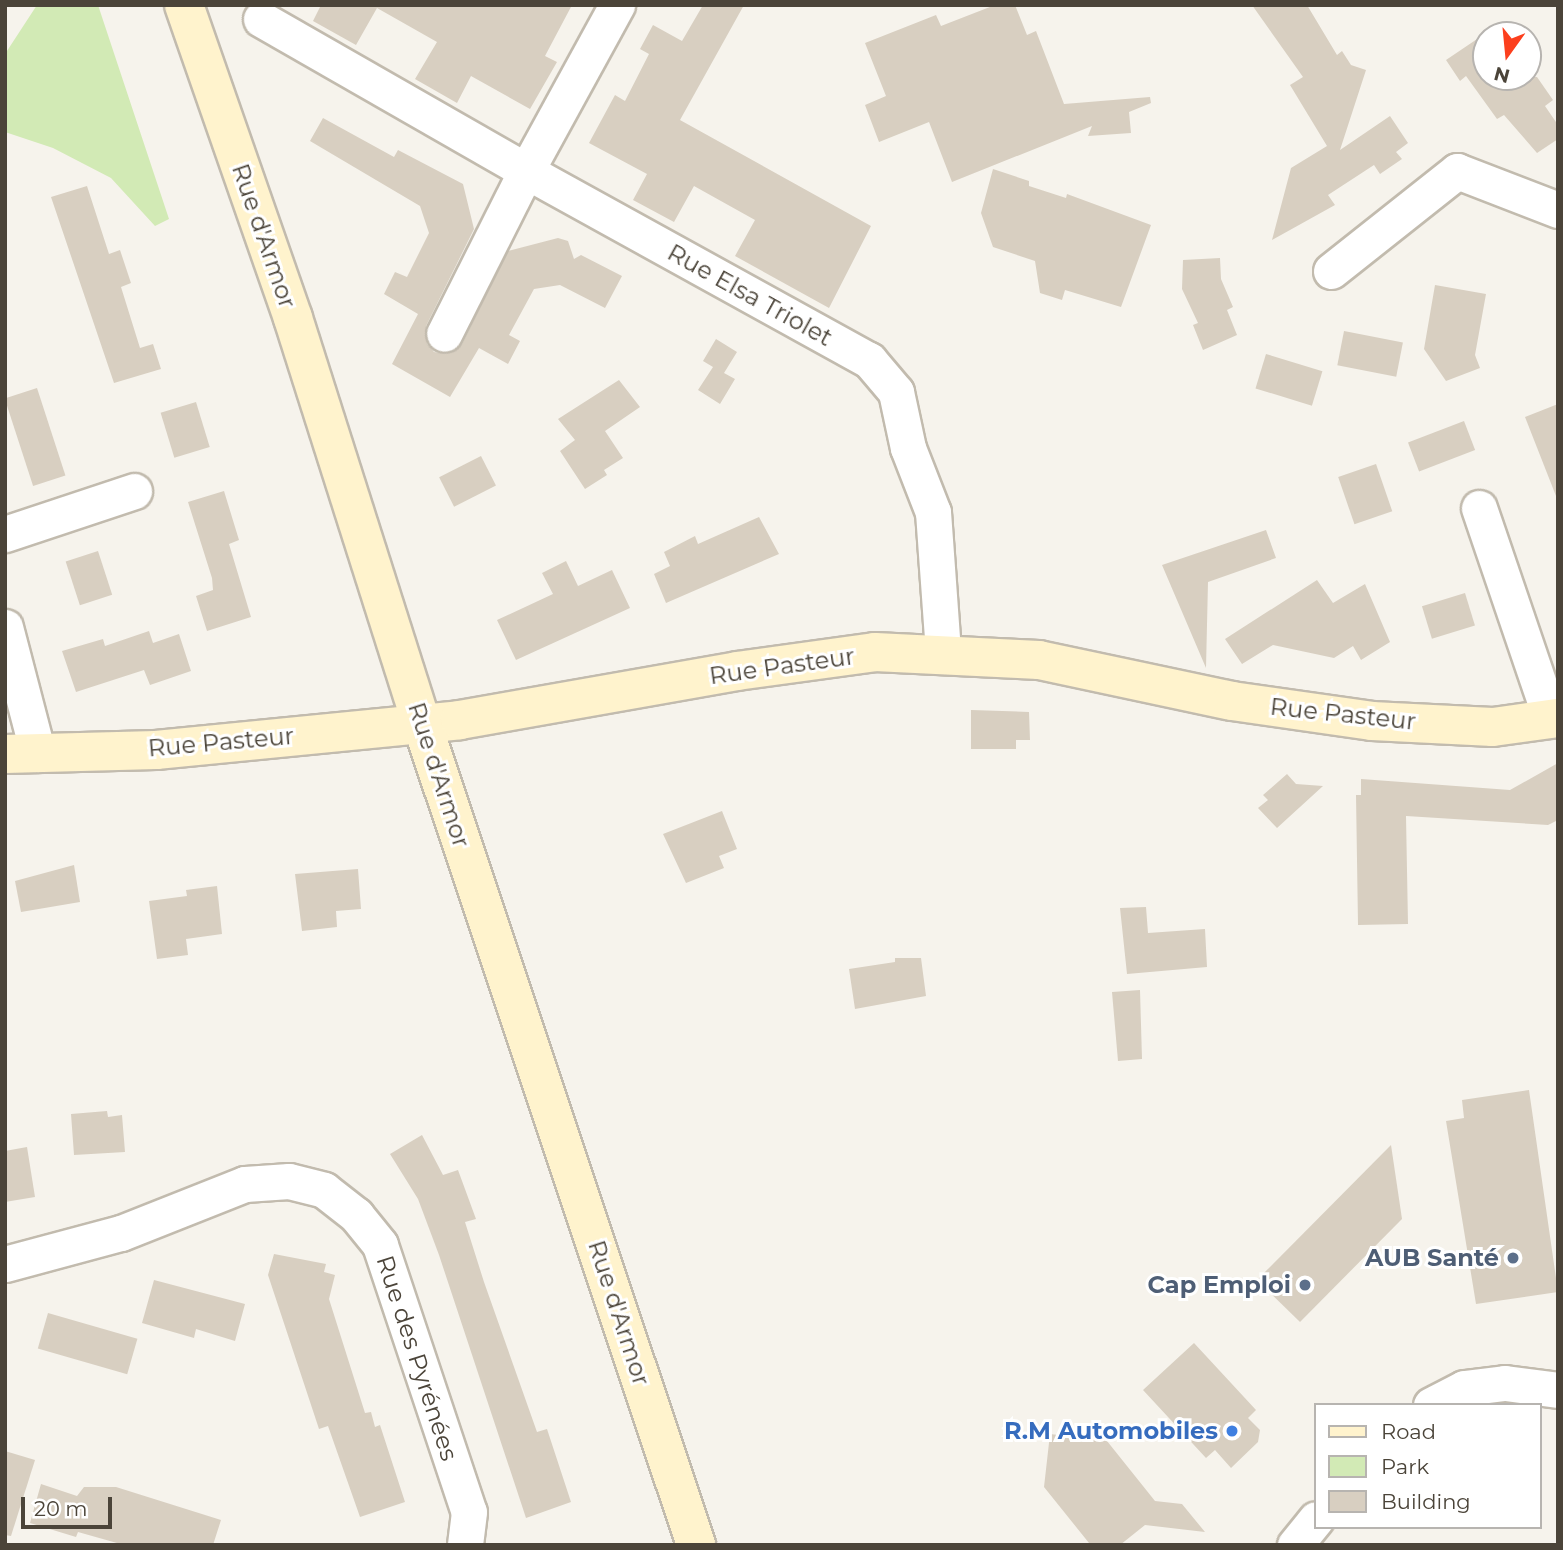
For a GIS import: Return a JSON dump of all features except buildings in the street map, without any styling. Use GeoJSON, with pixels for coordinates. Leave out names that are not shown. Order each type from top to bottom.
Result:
{"type":"FeatureCollection","features":[{"type":"Feature","properties":{"kind":"main road","name":"Rue d'Armor"},"geometry":{"type":"LineString","coordinates":[[184,5],[293,318],[422,724],[696,1545]]}},
{"type":"Feature","properties":{"kind":"main road","name":"Rue Pasteur"},"geometry":{"type":"LineString","coordinates":[[22,754],[156,750],[422,724],[875,652],[943,652],[1039,660],[1232,701],[1372,721],[1493,727],[1554,718]]}},
{"type":"Feature","properties":{"kind":"street"},"geometry":{"type":"LineString","coordinates":[[444,334],[526,171],[617,5]]}},
{"type":"Feature","properties":{"kind":"street","name":"Rue Elsa Triolet"},"geometry":{"type":"LineString","coordinates":[[261,19],[526,171],[869,360],[896,392],[908,448],[933,512],[943,652]]}},
{"type":"Feature","properties":{"kind":"street"},"geometry":{"type":"LineString","coordinates":[[1331,271],[1457,171],[1558,210]]}},
{"type":"Feature","properties":{"kind":"street"},"geometry":{"type":"LineString","coordinates":[[5,534],[134,491]]}},
{"type":"Feature","properties":{"kind":"street"},"geometry":{"type":"LineString","coordinates":[[1479,508],[1554,718]]}},
{"type":"Feature","properties":{"kind":"street"},"geometry":{"type":"LineString","coordinates":[[5,627],[22,754]]}},
{"type":"Feature","properties":{"kind":"street","name":"Rue des Pyrénées"},"geometry":{"type":"LineString","coordinates":[[5,1264],[121,1233],[245,1184],[289,1181],[324,1190],[355,1214],[380,1245],[468,1513],[465,1545]]}},
{"type":"Feature","properties":{"kind":"street"},"geometry":{"type":"LineString","coordinates":[[1435,1403],[1464,1388],[1505,1384],[1558,1390]]}},
{"type":"Feature","properties":{"kind":"street"},"geometry":{"type":"LineString","coordinates":[[1295,1545],[1314,1521]]}},
{"type":"Feature","properties":{"kind":"green space"},"geometry":{"type":"Polygon","coordinates":[[[37,5],[98,5],[169,219],[155,226],[111,178],[53,148],[5,132],[5,54],[37,5]]]}},
{"type":"Feature","properties":{"kind":"place","name":"AUB Santé"},"geometry":{"type":"Point","coordinates":[1513,1258]}},
{"type":"Feature","properties":{"kind":"place","name":"Cap Emploi"},"geometry":{"type":"Point","coordinates":[1305,1285]}},
{"type":"Feature","properties":{"kind":"place","name":"R.M Automobiles"},"geometry":{"type":"Point","coordinates":[1232,1431]}}]}
